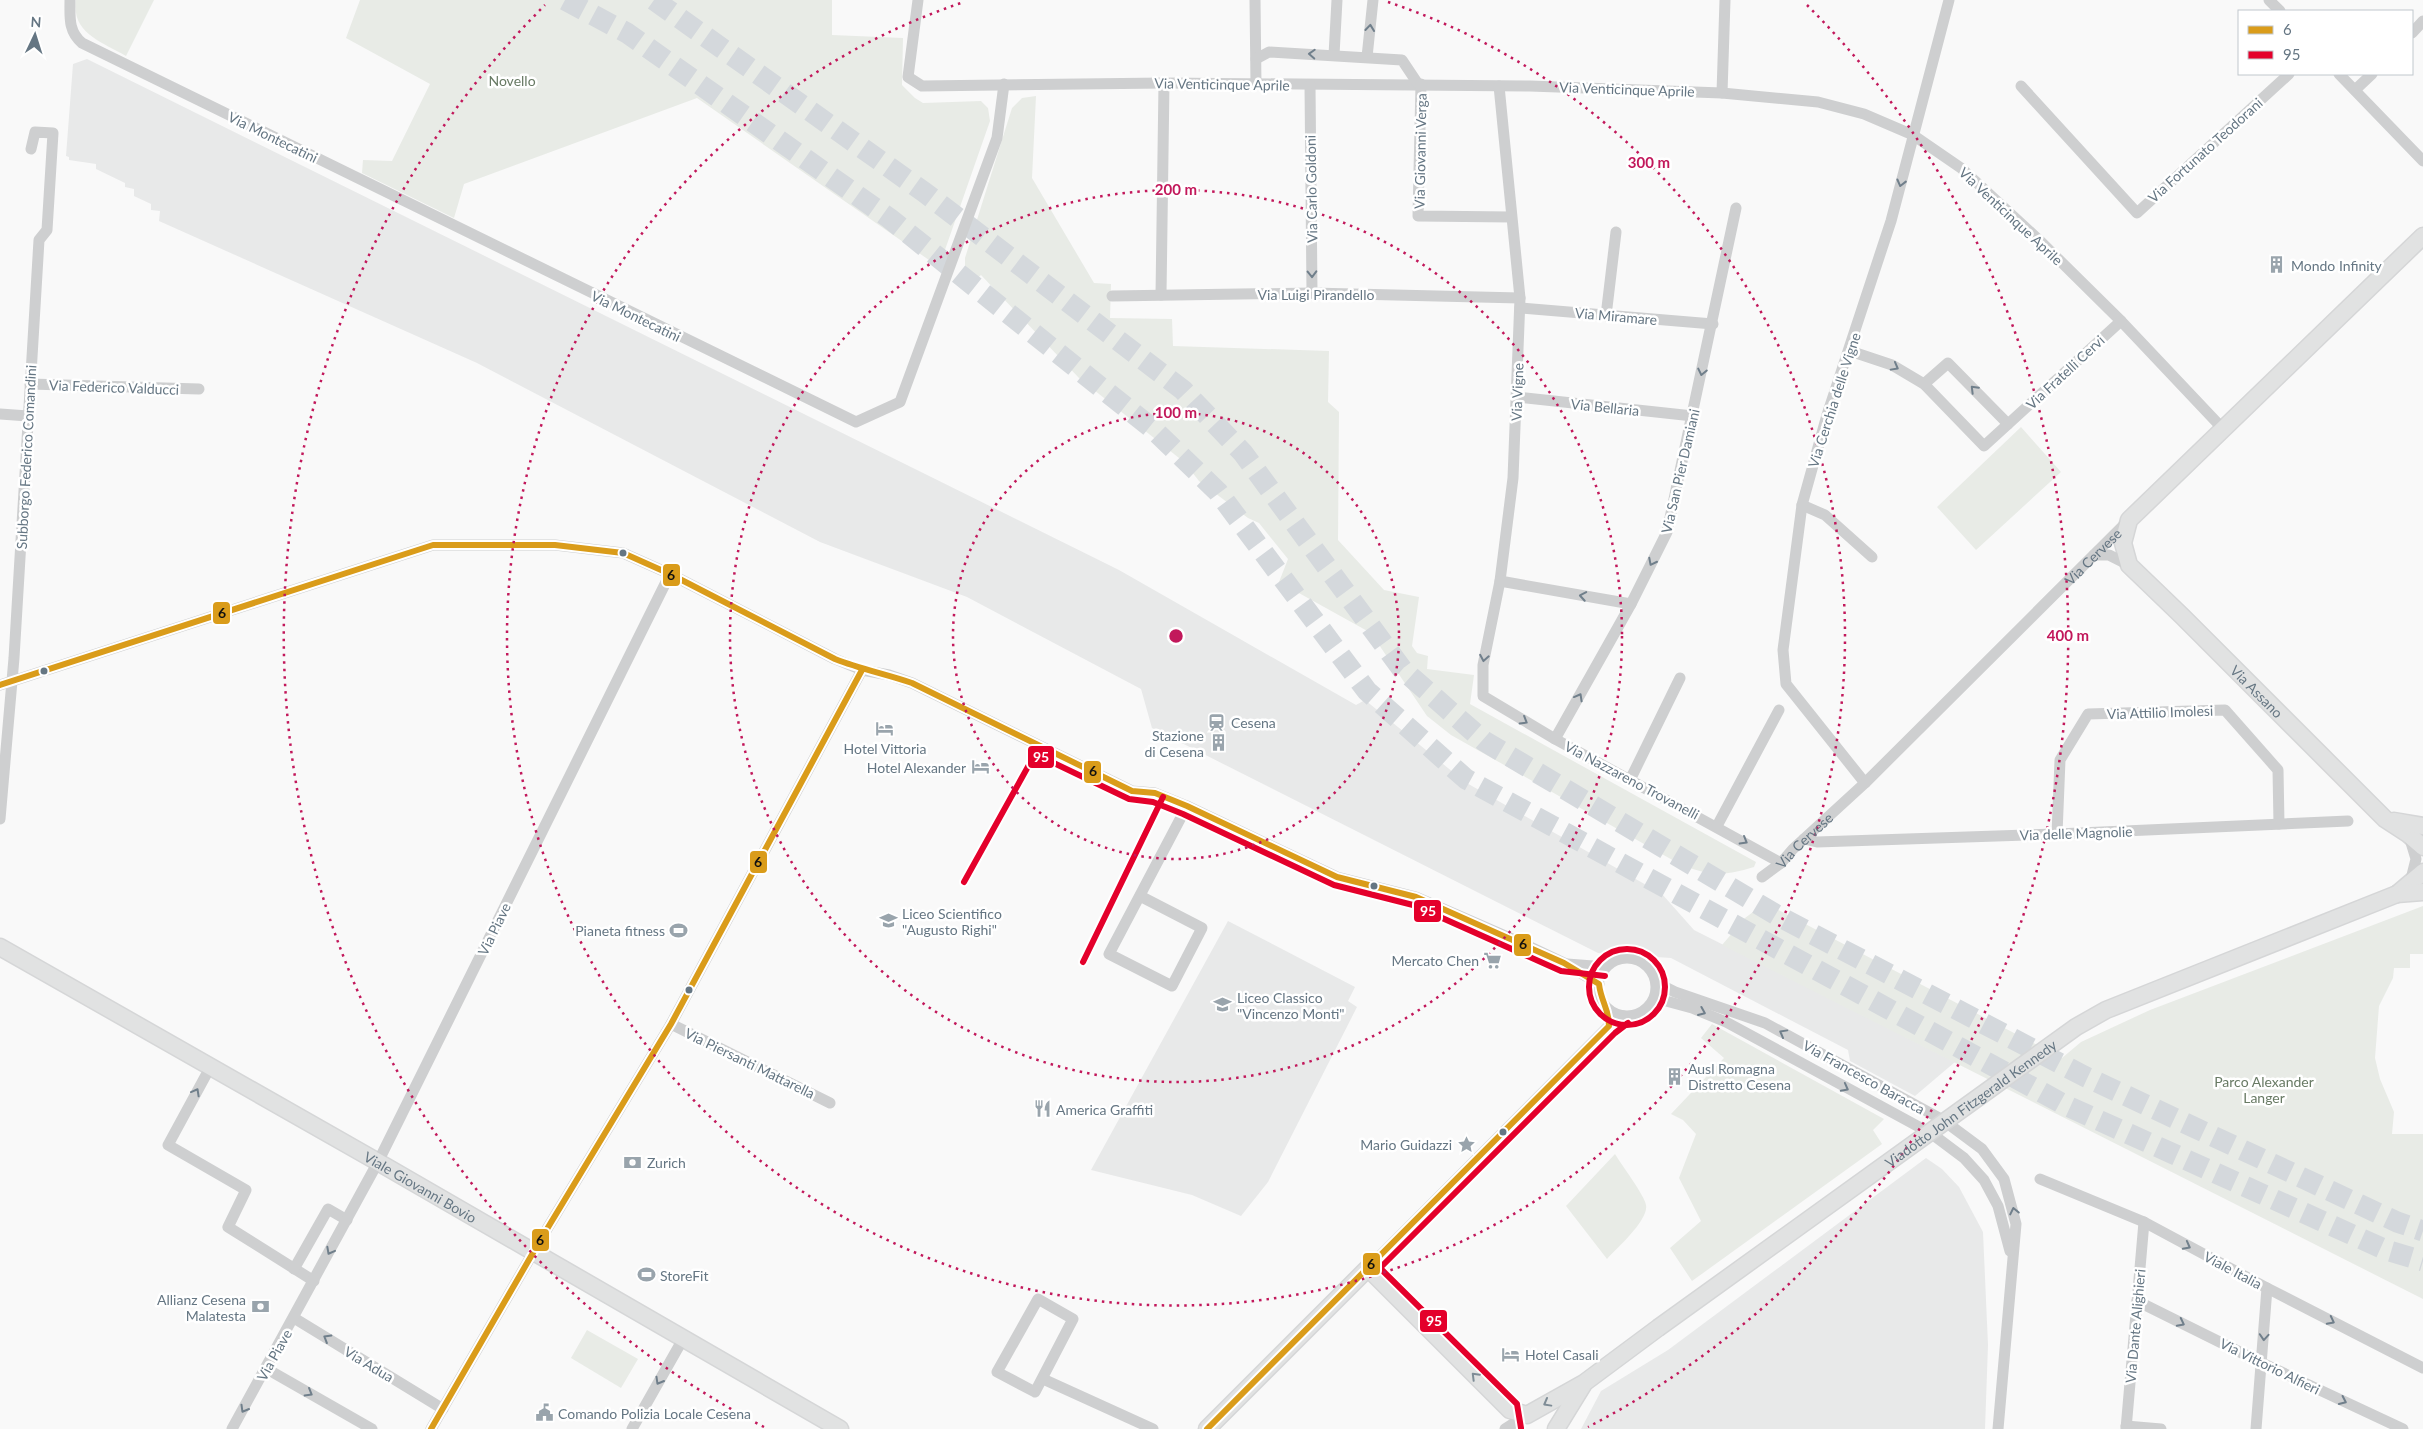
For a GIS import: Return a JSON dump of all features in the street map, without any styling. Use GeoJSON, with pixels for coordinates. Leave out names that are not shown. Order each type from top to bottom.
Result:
{"type":"FeatureCollection","features":[{"type":"Feature","properties":{"kind":"main road","name":"Via Cervese"},"geometry":{"type":"LineString","coordinates":[[2129,520],[2423,236]]}},
{"type":"Feature","properties":{"kind":"main road"},"geometry":{"type":"LineString","coordinates":[[2129,520],[2123,543],[2129,565]]}},
{"type":"Feature","properties":{"kind":"main road","name":"Via Assano"},"geometry":{"type":"LineString","coordinates":[[2129,565],[2385,819],[2408,834],[2423,847]]}},
{"type":"Feature","properties":{"kind":"main road"},"geometry":{"type":"LineString","coordinates":[[2385,819],[2423,826]]}},
{"type":"Feature","properties":{"kind":"main road"},"geometry":{"type":"LineString","coordinates":[[2417,888],[2423,872]]}},
{"type":"Feature","properties":{"kind":"main road","name":"Viadotto John Fitzgerald Kennedy"},"geometry":{"type":"LineString","coordinates":[[1584,1383],[2076,1027],[2106,1010],[2397,894],[2417,888]]}},
{"type":"Feature","properties":{"kind":"main road","name":"Viale Giovanni Bovio"},"geometry":{"type":"LineString","coordinates":[[0,947],[378,1162],[840,1429]]}},
{"type":"Feature","properties":{"kind":"main road"},"geometry":{"type":"LineString","coordinates":[[1208,1429],[1368,1268],[1509,1423],[1584,1383]]}},
{"type":"Feature","properties":{"kind":"main road"},"geometry":{"type":"LineString","coordinates":[[1556,1429],[1584,1383]]}},
{"type":"Feature","properties":{"kind":"street","name":"Via Montecatini"},"geometry":{"type":"LineString","coordinates":[[70,0],[71,28],[74,36],[90,47],[856,422],[900,402],[997,138],[1004,84]]}},
{"type":"Feature","properties":{"kind":"street","name":"Via Venticinque Aprile"},"geometry":{"type":"LineString","coordinates":[[918,0],[908,77],[922,86],[1164,83],[1499,86],[1722,93],[1818,102],[1864,114],[1913,135],[1961,168],[2040,240],[2121,321],[2224,430]]}},
{"type":"Feature","properties":{"kind":"street"},"geometry":{"type":"LineString","coordinates":[[1255,0],[1256,84]]}},
{"type":"Feature","properties":{"kind":"street"},"geometry":{"type":"LineString","coordinates":[[1334,55],[1337,0]]}},
{"type":"Feature","properties":{"kind":"street"},"geometry":{"type":"LineString","coordinates":[[1367,57],[1373,0]]}},
{"type":"Feature","properties":{"kind":"street"},"geometry":{"type":"LineString","coordinates":[[1722,93],[1725,0]]}},
{"type":"Feature","properties":{"kind":"street","name":"Via Cerchia delle Vigne"},"geometry":{"type":"LineString","coordinates":[[1865,783],[1786,684],[1783,650],[1802,505],[1827,415],[1850,351],[1891,222],[1949,0]]}},
{"type":"Feature","properties":{"kind":"street"},"geometry":{"type":"LineString","coordinates":[[2269,0],[2279,10]]}},
{"type":"Feature","properties":{"kind":"street"},"geometry":{"type":"LineString","coordinates":[[2413,32],[2423,21]]}},
{"type":"Feature","properties":{"kind":"street"},"geometry":{"type":"LineString","coordinates":[[1256,59],[1268,52],[1402,60],[1420,84]]}},
{"type":"Feature","properties":{"kind":"street","name":"Via Fortunato Teodorani"},"geometry":{"type":"LineString","coordinates":[[2021,86],[2137,213],[2288,75]]}},
{"type":"Feature","properties":{"kind":"street"},"geometry":{"type":"LineString","coordinates":[[2340,75],[2423,161]]}},
{"type":"Feature","properties":{"kind":"street"},"geometry":{"type":"LineString","coordinates":[[2355,90],[2371,75]]}},
{"type":"Feature","properties":{"kind":"street"},"geometry":{"type":"LineString","coordinates":[[1161,295],[1164,83]]}},
{"type":"Feature","properties":{"kind":"street","name":"Via Giovanni Verga"},"geometry":{"type":"LineString","coordinates":[[1420,84],[1418,216],[1511,217]]}},
{"type":"Feature","properties":{"kind":"street","name":"Via Carlo Goldoni"},"geometry":{"type":"LineString","coordinates":[[1310,85],[1312,293]]}},
{"type":"Feature","properties":{"kind":"street","name":"Via Vigne"},"geometry":{"type":"LineString","coordinates":[[1483,696],[1482,664],[1500,581],[1513,478],[1520,303],[1499,86]]}},
{"type":"Feature","properties":{"kind":"street","name":"Subborgo Federico Comandini"},"geometry":{"type":"LineString","coordinates":[[0,819],[6,683],[28,416],[39,240],[47,230],[53,133],[35,132],[30,149]]}},
{"type":"Feature","properties":{"kind":"street","name":"Via San Pier Damiani"},"geometry":{"type":"LineString","coordinates":[[1555,739],[1631,604],[1667,532],[1713,324],[1736,208]]}},
{"type":"Feature","properties":{"kind":"street"},"geometry":{"type":"LineString","coordinates":[[1606,316],[1616,232]]}},
{"type":"Feature","properties":{"kind":"street","name":"Via Luigi Pirandello"},"geometry":{"type":"LineString","coordinates":[[1112,296],[1312,293],[1520,303]]}},
{"type":"Feature","properties":{"kind":"street","name":"Via Miramare"},"geometry":{"type":"LineString","coordinates":[[1520,303],[1606,316],[1713,324]]}},
{"type":"Feature","properties":{"kind":"street","name":"Via Fratelli Cervi"},"geometry":{"type":"LineString","coordinates":[[1850,351],[1892,364],[1924,384],[1984,446],[2121,321]]}},
{"type":"Feature","properties":{"kind":"street"},"geometry":{"type":"LineString","coordinates":[[1924,384],[1948,363],[2008,424]]}},
{"type":"Feature","properties":{"kind":"street","name":"Via Federico Valducci"},"geometry":{"type":"LineString","coordinates":[[30,384],[199,389]]}},
{"type":"Feature","properties":{"kind":"street","name":"Via Bellaria"},"geometry":{"type":"LineString","coordinates":[[1517,398],[1692,416]]}},
{"type":"Feature","properties":{"kind":"street"},"geometry":{"type":"LineString","coordinates":[[0,414],[28,416]]}},
{"type":"Feature","properties":{"kind":"street"},"geometry":{"type":"LineString","coordinates":[[1802,505],[1825,515],[1872,557]]}},
{"type":"Feature","properties":{"kind":"street","name":"Via Cervese"},"geometry":{"type":"LineString","coordinates":[[1762,877],[1782,863],[1804,839],[1865,783],[2129,520]]}},
{"type":"Feature","properties":{"kind":"street"},"geometry":{"type":"LineString","coordinates":[[6,683],[433,546],[555,545],[623,553],[670,574],[835,659],[862,670],[890,674],[912,682],[1132,791],[1155,793],[1187,806],[1337,877],[1416,897],[1564,963],[1599,984]]}},
{"type":"Feature","properties":{"kind":"street","name":"Via Assano"},"geometry":{"type":"LineString","coordinates":[[2094,555],[2109,555],[2129,565]]}},
{"type":"Feature","properties":{"kind":"street","name":"Via Piave"},"geometry":{"type":"LineString","coordinates":[[232,1429],[267,1369],[378,1162],[670,574]]}},
{"type":"Feature","properties":{"kind":"street"},"geometry":{"type":"LineString","coordinates":[[1500,581],[1631,604]]}},
{"type":"Feature","properties":{"kind":"street"},"geometry":{"type":"LineString","coordinates":[[432,1429],[534,1253],[671,1024],[862,670]]}},
{"type":"Feature","properties":{"kind":"street"},"geometry":{"type":"LineString","coordinates":[[1630,780],[1680,678]]}},
{"type":"Feature","properties":{"kind":"street","name":"Via Nazzareno Trovanelli"},"geometry":{"type":"LineString","coordinates":[[1483,696],[1555,739],[1782,863]]}},
{"type":"Feature","properties":{"kind":"street"},"geometry":{"type":"LineString","coordinates":[[1717,826],[1779,710]]}},
{"type":"Feature","properties":{"kind":"street","name":"Via Attilio Imolesi"},"geometry":{"type":"LineString","coordinates":[[2057,834],[2060,760],[2088,714],[2225,710],[2278,770],[2279,824]]}},
{"type":"Feature","properties":{"kind":"street"},"geometry":{"type":"LineString","coordinates":[[1140,896],[1202,928],[1172,986],[1109,954],[1187,806]]}},
{"type":"Feature","properties":{"kind":"street","name":"Via delle Magnolie"},"geometry":{"type":"LineString","coordinates":[[1804,839],[1817,842],[2348,821]]}},
{"type":"Feature","properties":{"kind":"street"},"geometry":{"type":"LineString","coordinates":[[2408,834],[2416,859],[2417,888]]}},
{"type":"Feature","properties":{"kind":"street"},"geometry":{"type":"LineString","coordinates":[[1564,963],[1606,967],[1618,960],[1638,960],[1650,969],[1657,983],[1655,998],[1646,1010],[1633,1016],[1623,1016],[1609,1010],[1601,1000],[1599,984],[1606,967]]}},
{"type":"Feature","properties":{"kind":"street","name":"Via Francesco Baracca"},"geometry":{"type":"LineString","coordinates":[[1657,983],[1675,992],[1765,1023],[1943,1120],[1982,1148],[2004,1179],[2011,1199],[2016,1224],[1998,1429]]}},
{"type":"Feature","properties":{"kind":"street","name":"Via Francesco Baracca"},"geometry":{"type":"LineString","coordinates":[[1655,998],[1692,1008],[1726,1022],[1932,1134],[1956,1152],[1984,1180],[1998,1206],[2012,1260]]}},
{"type":"Feature","properties":{"kind":"street"},"geometry":{"type":"LineString","coordinates":[[1608,1026],[1609,1010]]}},
{"type":"Feature","properties":{"kind":"street"},"geometry":{"type":"LineString","coordinates":[[1368,1268],[1608,1026],[1623,1016]]}},
{"type":"Feature","properties":{"kind":"street","name":"Via Piersanti Mattarella"},"geometry":{"type":"LineString","coordinates":[[671,1024],[830,1102]]}},
{"type":"Feature","properties":{"kind":"street"},"geometry":{"type":"LineString","coordinates":[[206,1075],[168,1145],[246,1190],[228,1227],[314,1281]]}},
{"type":"Feature","properties":{"kind":"street","name":"Viale Italia"},"geometry":{"type":"LineString","coordinates":[[2040,1179],[2144,1222],[2423,1368]]}},
{"type":"Feature","properties":{"kind":"street"},"geometry":{"type":"LineString","coordinates":[[294,1268],[328,1209],[347,1220]]}},
{"type":"Feature","properties":{"kind":"street","name":"Via Dante Alighieri"},"geometry":{"type":"LineString","coordinates":[[2126,1428],[2144,1222]]}},
{"type":"Feature","properties":{"kind":"street"},"geometry":{"type":"LineString","coordinates":[[2256,1429],[2267,1288]]}},
{"type":"Feature","properties":{"kind":"street"},"geometry":{"type":"LineString","coordinates":[[1038,1299],[1073,1318],[1042,1379],[1035,1392],[997,1372],[1038,1299]]}},
{"type":"Feature","properties":{"kind":"street","name":"Via Vittorio Alfieri"},"geometry":{"type":"LineString","coordinates":[[2137,1301],[2262,1363],[2403,1429]]}},
{"type":"Feature","properties":{"kind":"street","name":"Via Adua"},"geometry":{"type":"LineString","coordinates":[[294,1318],[443,1409]]}},
{"type":"Feature","properties":{"kind":"street"},"geometry":{"type":"LineString","coordinates":[[632,1429],[683,1339]]}},
{"type":"Feature","properties":{"kind":"street"},"geometry":{"type":"LineString","coordinates":[[267,1369],[372,1429]]}},
{"type":"Feature","properties":{"kind":"street"},"geometry":{"type":"LineString","coordinates":[[1042,1379],[1153,1429]]}},
{"type":"Feature","properties":{"kind":"street"},"geometry":{"type":"LineString","coordinates":[[2126,1428],[2161,1429]]}},
{"type":"Feature","properties":{"kind":"shaded area"},"geometry":{"type":"Polygon","coordinates":[[[87,59],[1119,570],[1356,705],[1365,700],[1465,782],[1662,894],[1694,930],[1955,1062],[1915,1096],[1850,1061],[1848,1050],[1671,958],[1598,953],[1152,728],[1141,689],[967,597],[820,542],[477,363],[159,221],[160,211],[151,210],[151,204],[134,196],[134,189],[125,187],[125,183],[96,169],[96,164],[69,160],[69,157],[66,156],[73,64],[87,59]]]}},
{"type":"Feature","properties":{"kind":"shaded area"},"geometry":{"type":"Polygon","coordinates":[[[1228,921],[1355,987],[1348,1001],[1357,1007],[1268,1182],[1241,1216],[1192,1195],[1091,1170],[1228,921]]]}},
{"type":"Feature","properties":{"kind":"shaded area"},"geometry":{"type":"Polygon","coordinates":[[[1926,1158],[1942,1169],[1959,1187],[1983,1232],[1988,1345],[1985,1429],[1581,1429],[1601,1391],[1668,1350],[1926,1158]]]}},
{"type":"Feature","properties":{"kind":"green space"},"geometry":{"type":"Polygon","coordinates":[[[76,0],[154,0],[126,56],[98,41],[83,29],[78,21],[76,0]]]}},
{"type":"Feature","properties":{"kind":"green space","name":"Novello"},"geometry":{"type":"Polygon","coordinates":[[[360,0],[832,0],[832,35],[903,38],[902,85],[915,98],[923,103],[981,101],[988,108],[990,121],[939,267],[697,98],[464,184],[454,218],[362,173],[363,160],[392,161],[430,84],[346,38],[360,0]]]}},
{"type":"Feature","properties":{"kind":"green space"},"geometry":{"type":"Polygon","coordinates":[[[1036,96],[1032,178],[1094,283],[1111,284],[1110,318],[1172,319],[1173,346],[1329,351],[1328,402],[1339,412],[1338,540],[1384,590],[1419,597],[1412,646],[1417,653],[1428,656],[1427,669],[1474,675],[1470,704],[1756,862],[1754,867],[1723,874],[1714,874],[1676,862],[1451,735],[1427,716],[1371,633],[1279,582],[1288,559],[1259,523],[1248,518],[1199,481],[1184,462],[1079,378],[981,275],[974,281],[965,269],[965,258],[1012,108],[1022,98],[1036,96]]]}},
{"type":"Feature","properties":{"kind":"green space"},"geometry":{"type":"Polygon","coordinates":[[[2021,427],[2061,472],[1976,550],[1937,507],[2021,427]]]}},
{"type":"Feature","properties":{"kind":"green space","name":"Parco Alexander Langer"},"geometry":{"type":"Polygon","coordinates":[[[1765,903],[2062,1058],[2081,1042],[2150,1010],[2423,906],[2423,954],[2410,954],[2410,968],[2394,968],[2393,978],[2379,1006],[2375,1058],[2380,1079],[2394,1112],[2392,1134],[2423,1134],[2423,1299],[1722,945],[1745,918],[1765,903]]]}},
{"type":"Feature","properties":{"kind":"green space"},"geometry":{"type":"Polygon","coordinates":[[[1712,1024],[1884,1119],[1873,1130],[1882,1144],[1692,1281],[1670,1248],[1701,1221],[1679,1178],[1696,1134],[1683,1120],[1671,1114],[1724,1058],[1701,1038],[1712,1024]]]}},
{"type":"Feature","properties":{"kind":"green space"},"geometry":{"type":"Polygon","coordinates":[[[1615,1154],[1642,1195],[1646,1211],[1638,1226],[1607,1259],[1566,1206],[1615,1154]]]}},
{"type":"Feature","properties":{"kind":"green space"},"geometry":{"type":"Polygon","coordinates":[[[587,1330],[638,1359],[621,1388],[571,1358],[587,1330]]]}},
{"type":"Feature","properties":{"kind":"tunnel"},"geometry":{"type":"LineString","coordinates":[[565,0],[627,33],[889,218],[1153,429],[1218,492],[1367,691],[1466,779],[2065,1105],[2386,1250],[2423,1261]]}},
{"type":"Feature","properties":{"kind":"tunnel"},"geometry":{"type":"LineString","coordinates":[[654,0],[924,192],[1183,390],[1243,453],[1402,669],[1484,741],[1780,917],[2084,1076],[2397,1222],[2423,1231]]}},
{"type":"Feature","properties":{"kind":"transit line","name":"6"},"geometry":{"type":"LineString","coordinates":[[0,685],[433,545],[555,545],[623,553],[670,574],[835,659],[912,683],[1132,791],[1155,793],[1187,806],[1337,877],[1416,897],[1564,963],[1599,984],[1601,996],[1608,1014],[1609,1026],[1207,1429]]}},
{"type":"Feature","properties":{"kind":"transit line","name":"6"},"geometry":{"type":"LineString","coordinates":[[431,1429],[541,1239],[671,1024],[862,670]]}},
{"type":"Feature","properties":{"kind":"transit line","name":"95"},"geometry":{"type":"LineString","coordinates":[[964,882],[1035,754],[1129,799],[1153,802],[1183,814],[1334,885],[1413,905],[1561,971],[1605,976]]}},
{"type":"Feature","properties":{"kind":"transit line","name":"95"},"geometry":{"type":"LineString","coordinates":[[1083,962],[1163,797]]}},
{"type":"Feature","properties":{"kind":"transit line","name":"95"},"geometry":{"type":"LineString","coordinates":[[1627,949],[1641,952],[1654,960],[1662,973],[1665,987],[1662,1001],[1654,1014],[1641,1022],[1627,1025],[1613,1022],[1600,1014],[1592,1001],[1589,987],[1592,973],[1600,960],[1613,952],[1627,949]]}},
{"type":"Feature","properties":{"kind":"transit line","name":"95"},"geometry":{"type":"LineString","coordinates":[[1521,1428],[1517,1404],[1380,1268],[1615,1033],[1628,1023]]}},
{"type":"Feature","properties":{"kind":"place","name":"Mondo Infinity"},"geometry":{"type":"Point","coordinates":[2277,265]}},
{"type":"Feature","properties":{"kind":"place","name":"Cesena"},"geometry":{"type":"Point","coordinates":[1217,722]}},
{"type":"Feature","properties":{"kind":"place","name":"Hotel Vittoria"},"geometry":{"type":"Point","coordinates":[885,728]}},
{"type":"Feature","properties":{"kind":"place","name":"Stazione di Cesena"},"geometry":{"type":"Point","coordinates":[1218,743]}},
{"type":"Feature","properties":{"kind":"place","name":"Hotel Alexander"},"geometry":{"type":"Point","coordinates":[980,767]}},
{"type":"Feature","properties":{"kind":"place","name":"Liceo Scientifico \"Augusto Righi\""},"geometry":{"type":"Point","coordinates":[888,921]}},
{"type":"Feature","properties":{"kind":"place","name":"Pianeta fitness"},"geometry":{"type":"Point","coordinates":[679,930]}},
{"type":"Feature","properties":{"kind":"place","name":"Mercato Chen"},"geometry":{"type":"Point","coordinates":[1493,960]}},
{"type":"Feature","properties":{"kind":"place","name":"Liceo Classico \"Vincenzo Monti\""},"geometry":{"type":"Point","coordinates":[1223,1005]}},
{"type":"Feature","properties":{"kind":"place","name":"Ausl Romagna Distretto Cesena"},"geometry":{"type":"Point","coordinates":[1674,1076]}},
{"type":"Feature","properties":{"kind":"place","name":"America Graffiti"},"geometry":{"type":"Point","coordinates":[1042,1109]}},
{"type":"Feature","properties":{"kind":"place","name":"Mario Guidazzi"},"geometry":{"type":"Point","coordinates":[1466,1144]}},
{"type":"Feature","properties":{"kind":"place","name":"Zurich"},"geometry":{"type":"Point","coordinates":[633,1162]}},
{"type":"Feature","properties":{"kind":"place","name":"StoreFit"},"geometry":{"type":"Point","coordinates":[646,1275]}},
{"type":"Feature","properties":{"kind":"place","name":"Allianz Cesena Malatesta"},"geometry":{"type":"Point","coordinates":[260,1307]}},
{"type":"Feature","properties":{"kind":"place","name":"Hotel Casali"},"geometry":{"type":"Point","coordinates":[1511,1354]}},
{"type":"Feature","properties":{"kind":"place","name":"Comando Polizia Locale Cesena"},"geometry":{"type":"Point","coordinates":[544,1413]}}]}
